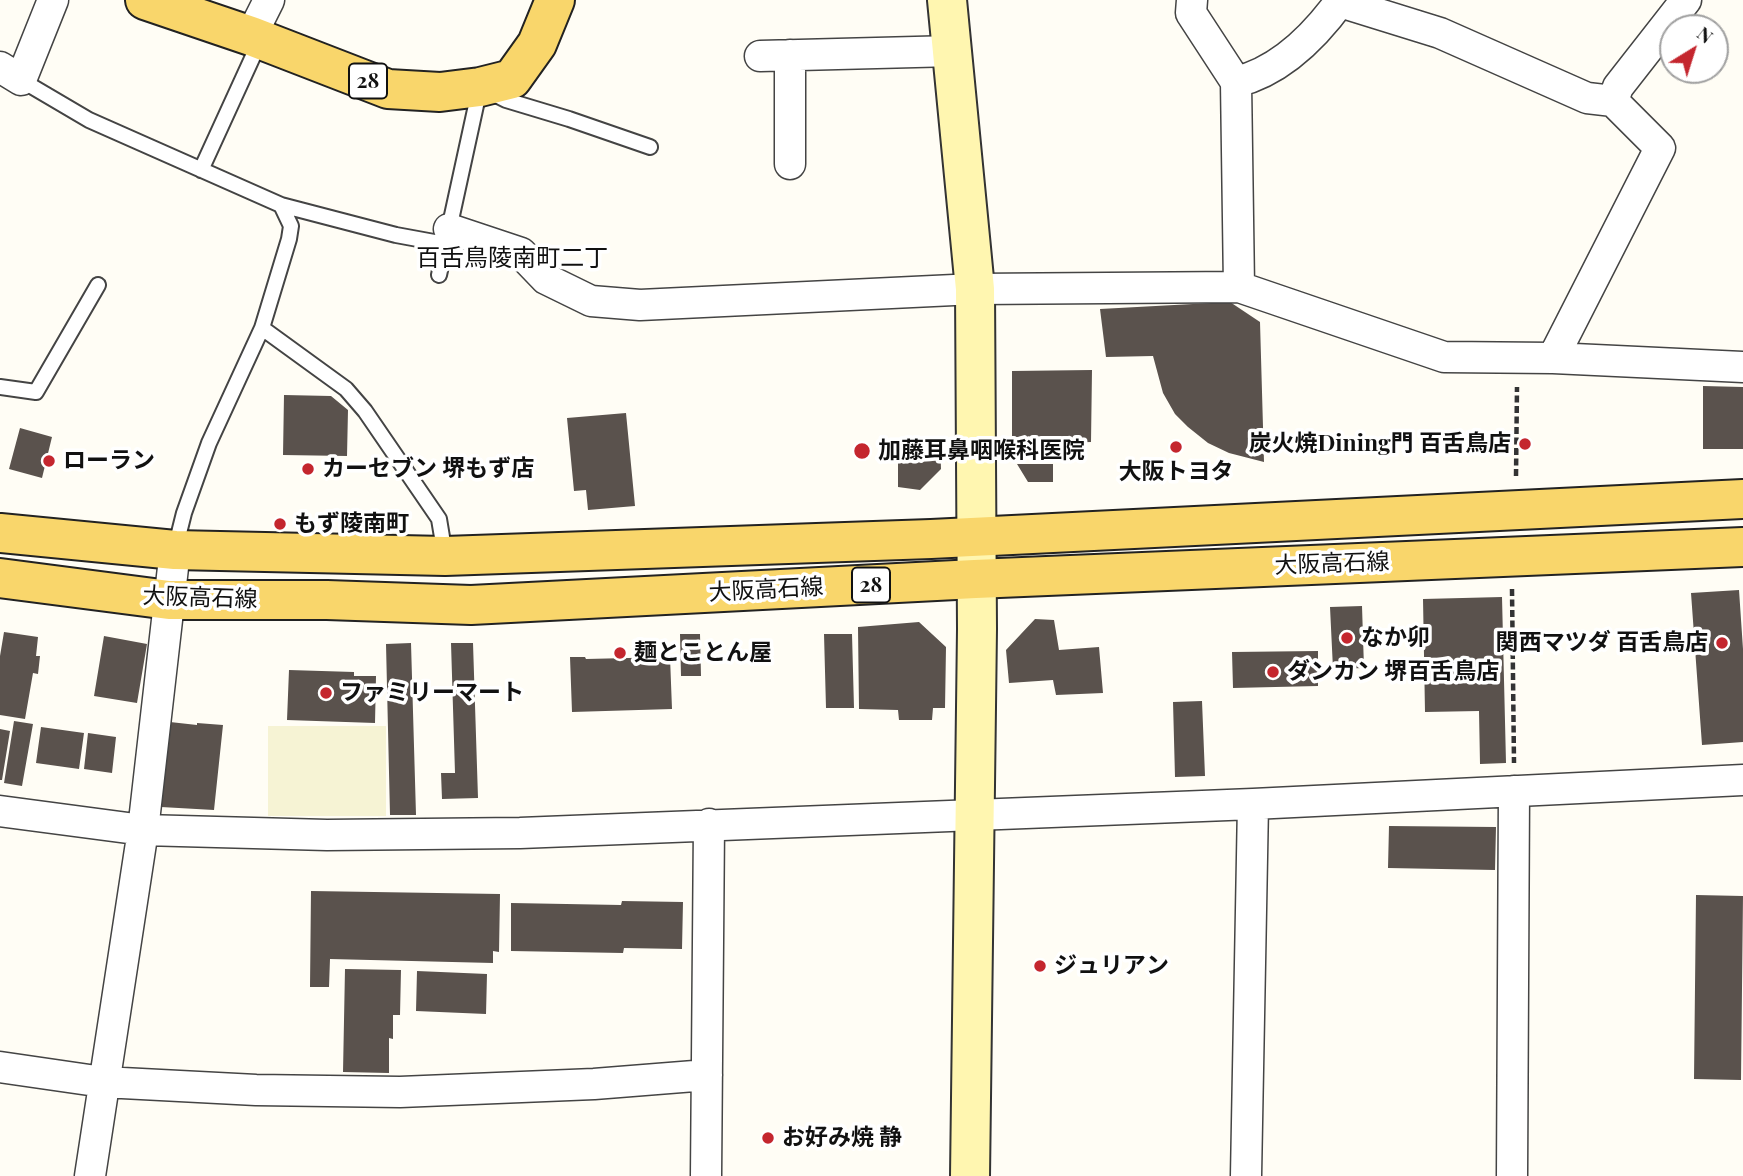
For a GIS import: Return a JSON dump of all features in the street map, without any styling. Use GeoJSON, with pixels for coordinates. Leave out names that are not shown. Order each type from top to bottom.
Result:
{"type":"FeatureCollection","features":[{"type":"Feature","properties":{"kind":"main road","name":"28"},"geometry":{"type":"LineString","coordinates":[[145,0],[256,38],[388,89],[440,92],[480,88],[512,79],[537,44],[555,0]]}},
{"type":"Feature","properties":{"kind":"main road","name":"大阪高石線"},"geometry":{"type":"LineString","coordinates":[[0,533],[175,550],[445,556],[976,537],[1743,499]]}},
{"type":"Feature","properties":{"kind":"main road","name":"大阪高石線"},"geometry":{"type":"LineString","coordinates":[[0,578],[169,600],[327,600],[471,605],[975,579],[1743,547]]}},
{"type":"Feature","properties":{"kind":"street"},"geometry":{"type":"LineString","coordinates":[[10,74],[52,0]]}},
{"type":"Feature","properties":{"kind":"street"},"geometry":{"type":"LineString","coordinates":[[256,38],[269,0]]}},
{"type":"Feature","properties":{"kind":"street"},"geometry":{"type":"LineString","coordinates":[[947,0],[975,289],[976,813],[970,1176]]}},
{"type":"Feature","properties":{"kind":"street"},"geometry":{"type":"LineString","coordinates":[[1192,0],[1191,13],[1236,82],[1239,287]]}},
{"type":"Feature","properties":{"kind":"street"},"geometry":{"type":"LineString","coordinates":[[1236,82],[1254,78],[1298,51],[1341,1],[1440,33],[1587,97],[1614,101],[1660,148],[1553,358]]}},
{"type":"Feature","properties":{"kind":"street"},"geometry":{"type":"LineString","coordinates":[[1614,101],[1618,87],[1684,1]]}},
{"type":"Feature","properties":{"kind":"street"},"geometry":{"type":"LineString","coordinates":[[760,56],[954,51]]}},
{"type":"Feature","properties":{"kind":"street"},"geometry":{"type":"LineString","coordinates":[[790,55],[790,164]]}},
{"type":"Feature","properties":{"kind":"street"},"geometry":{"type":"LineString","coordinates":[[447,237],[521,253],[546,279],[591,301],[639,305],[975,289],[1239,287],[1444,357],[1553,358],[1743,367]]}},
{"type":"Feature","properties":{"kind":"street"},"geometry":{"type":"LineString","coordinates":[[90,1176],[143,830],[175,550]]}},
{"type":"Feature","properties":{"kind":"street"},"geometry":{"type":"LineString","coordinates":[[0,811],[143,830],[327,835],[520,833],[1253,804],[1743,780]]}},
{"type":"Feature","properties":{"kind":"street"},"geometry":{"type":"LineString","coordinates":[[1512,1176],[1514,792]]}},
{"type":"Feature","properties":{"kind":"street"},"geometry":{"type":"LineString","coordinates":[[1246,1176],[1253,804]]}},
{"type":"Feature","properties":{"kind":"street"},"geometry":{"type":"LineString","coordinates":[[706,1176],[709,824]]}},
{"type":"Feature","properties":{"kind":"street"},"geometry":{"type":"LineString","coordinates":[[0,1067],[103,1082],[256,1090],[400,1092],[594,1084],[707,1075]]}},
{"type":"Feature","properties":{"kind":"lane"},"geometry":{"type":"LineString","coordinates":[[201,170],[256,38]]}},
{"type":"Feature","properties":{"kind":"lane"},"geometry":{"type":"LineString","coordinates":[[10,74],[89,120],[281,205],[396,234],[447,237]]}},
{"type":"Feature","properties":{"kind":"lane"},"geometry":{"type":"LineString","coordinates":[[439,275],[480,88],[506,100],[650,147]]}},
{"type":"Feature","properties":{"kind":"lane"},"geometry":{"type":"LineString","coordinates":[[175,550],[184,513],[209,443],[262,328],[289,239],[291,226],[281,205]]}},
{"type":"Feature","properties":{"kind":"lane"},"geometry":{"type":"LineString","coordinates":[[0,387],[36,392],[99,285]]}},
{"type":"Feature","properties":{"kind":"lane"},"geometry":{"type":"LineString","coordinates":[[262,328],[346,389],[365,411],[439,519],[445,556]]}},
{"type":"Feature","properties":{"kind":"path"},"geometry":{"type":"LineString","coordinates":[[1516,479],[1517,358]]}},
{"type":"Feature","properties":{"kind":"path"},"geometry":{"type":"LineString","coordinates":[[1513,586],[1514,792]]}},
{"type":"Feature","properties":{"kind":"shaded area"},"geometry":{"type":"Polygon","coordinates":[[[268,726],[386,726],[386,816],[268,816],[268,726]]]}},
{"type":"Feature","properties":{"kind":"building"},"geometry":{"type":"Polygon","coordinates":[[[1230,302],[1260,322],[1264,462],[1229,453],[1208,443],[1188,427],[1175,414],[1163,393],[1153,356],[1106,357],[1100,309],[1230,302]]]}},
{"type":"Feature","properties":{"kind":"building"},"geometry":{"type":"Polygon","coordinates":[[[1092,370],[1091,442],[1063,443],[1064,458],[1012,456],[1012,371],[1092,370]]]}},
{"type":"Feature","properties":{"kind":"building"},"geometry":{"type":"Polygon","coordinates":[[[1703,386],[1743,387],[1743,449],[1703,449],[1703,386]]]}},
{"type":"Feature","properties":{"kind":"building"},"geometry":{"type":"Polygon","coordinates":[[[284,395],[331,396],[348,410],[347,456],[283,455],[284,395]]]}},
{"type":"Feature","properties":{"kind":"building"},"geometry":{"type":"Polygon","coordinates":[[[626,413],[635,506],[588,510],[586,490],[574,491],[567,418],[626,413]]]}},
{"type":"Feature","properties":{"kind":"building"},"geometry":{"type":"Polygon","coordinates":[[[20,428],[52,437],[42,478],[9,469],[20,428]]]}},
{"type":"Feature","properties":{"kind":"building"},"geometry":{"type":"Polygon","coordinates":[[[940,439],[941,469],[920,490],[898,487],[898,442],[940,439]]]}},
{"type":"Feature","properties":{"kind":"building"},"geometry":{"type":"Polygon","coordinates":[[[1017,464],[1053,464],[1053,482],[1028,482],[1017,464]]]}},
{"type":"Feature","properties":{"kind":"building"},"geometry":{"type":"Polygon","coordinates":[[[1739,590],[1743,649],[1743,742],[1702,745],[1691,593],[1739,590]]]}},
{"type":"Feature","properties":{"kind":"building"},"geometry":{"type":"Polygon","coordinates":[[[1502,597],[1506,763],[1480,764],[1479,711],[1425,712],[1423,599],[1502,597]]]}},
{"type":"Feature","properties":{"kind":"building","name":"なか卯"},"geometry":{"type":"Polygon","coordinates":[[[1362,606],[1364,668],[1333,669],[1330,607],[1362,606]]]}},
{"type":"Feature","properties":{"kind":"building"},"geometry":{"type":"Polygon","coordinates":[[[1035,619],[1054,620],[1059,650],[1099,647],[1103,693],[1056,695],[1053,680],[1009,683],[1006,650],[1035,619]]]}},
{"type":"Feature","properties":{"kind":"building"},"geometry":{"type":"Polygon","coordinates":[[[919,622],[946,647],[945,708],[933,708],[932,720],[899,720],[898,710],[859,709],[858,627],[919,622]]]}},
{"type":"Feature","properties":{"kind":"building"},"geometry":{"type":"Polygon","coordinates":[[[4,632],[38,637],[38,674],[33,673],[25,719],[0,715],[0,656],[4,632]]]}},
{"type":"Feature","properties":{"kind":"building"},"geometry":{"type":"Polygon","coordinates":[[[680,634],[700,634],[701,676],[681,676],[680,634]]]}},
{"type":"Feature","properties":{"kind":"building"},"geometry":{"type":"Polygon","coordinates":[[[824,634],[852,634],[854,708],[826,708],[824,634]]]}},
{"type":"Feature","properties":{"kind":"building"},"geometry":{"type":"Polygon","coordinates":[[[104,636],[147,644],[137,703],[94,696],[104,636]]]}},
{"type":"Feature","properties":{"kind":"building"},"geometry":{"type":"Polygon","coordinates":[[[411,643],[416,815],[390,815],[386,644],[411,643]]]}},
{"type":"Feature","properties":{"kind":"building"},"geometry":{"type":"Polygon","coordinates":[[[451,643],[473,643],[478,798],[442,799],[441,773],[455,773],[451,643]]]}},
{"type":"Feature","properties":{"kind":"building"},"geometry":{"type":"Polygon","coordinates":[[[1318,651],[1318,686],[1233,688],[1232,652],[1318,651]]]}},
{"type":"Feature","properties":{"kind":"building"},"geometry":{"type":"Polygon","coordinates":[[[570,657],[670,657],[672,709],[572,712],[570,657]]]}},
{"type":"Feature","properties":{"kind":"building"},"geometry":{"type":"Polygon","coordinates":[[[289,670],[354,672],[354,676],[376,676],[375,723],[287,720],[289,670]]]}},
{"type":"Feature","properties":{"kind":"building"},"geometry":{"type":"Polygon","coordinates":[[[1202,701],[1205,776],[1175,777],[1173,702],[1202,701]]]}},
{"type":"Feature","properties":{"kind":"building"},"geometry":{"type":"Polygon","coordinates":[[[14,721],[33,724],[22,786],[4,783],[14,721]]]}},
{"type":"Feature","properties":{"kind":"building"},"geometry":{"type":"Polygon","coordinates":[[[170,722],[223,725],[214,810],[161,807],[170,722]]]}},
{"type":"Feature","properties":{"kind":"building"},"geometry":{"type":"Polygon","coordinates":[[[41,727],[84,733],[79,769],[36,763],[41,727]]]}},
{"type":"Feature","properties":{"kind":"building"},"geometry":{"type":"Polygon","coordinates":[[[0,729],[10,731],[2,780],[0,780],[0,729]]]}},
{"type":"Feature","properties":{"kind":"building"},"geometry":{"type":"Polygon","coordinates":[[[88,733],[116,737],[112,773],[84,769],[88,733]]]}},
{"type":"Feature","properties":{"kind":"building"},"geometry":{"type":"Polygon","coordinates":[[[1389,826],[1496,827],[1495,870],[1388,868],[1389,826]]]}},
{"type":"Feature","properties":{"kind":"building"},"geometry":{"type":"Polygon","coordinates":[[[311,891],[500,894],[499,952],[493,951],[493,963],[330,959],[329,987],[310,987],[311,891]]]}},
{"type":"Feature","properties":{"kind":"building"},"geometry":{"type":"Polygon","coordinates":[[[1696,895],[1743,896],[1741,1080],[1694,1079],[1696,895]]]}},
{"type":"Feature","properties":{"kind":"building"},"geometry":{"type":"Polygon","coordinates":[[[622,901],[683,902],[682,949],[624,948],[623,953],[511,951],[511,903],[621,905],[622,901]]]}},
{"type":"Feature","properties":{"kind":"building"},"geometry":{"type":"Polygon","coordinates":[[[345,969],[401,970],[400,1015],[393,1015],[393,1039],[389,1038],[389,1073],[343,1072],[345,969]]]}},
{"type":"Feature","properties":{"kind":"building"},"geometry":{"type":"Polygon","coordinates":[[[417,971],[487,974],[486,1014],[416,1011],[417,971]]]}},
{"type":"Feature","properties":{"kind":"place","name":"炭火焼Dining門 百舌鳥店"},"geometry":{"type":"Point","coordinates":[1525,444]}},
{"type":"Feature","properties":{"kind":"place","name":"大阪トヨタ"},"geometry":{"type":"Point","coordinates":[1176,447]}},
{"type":"Feature","properties":{"kind":"place","name":"加藤耳鼻咽喉科医院"},"geometry":{"type":"Point","coordinates":[862,451]}},
{"type":"Feature","properties":{"kind":"place","name":"ローラン"},"geometry":{"type":"Point","coordinates":[49,461]}},
{"type":"Feature","properties":{"kind":"place","name":"カーセブン 堺もず店"},"geometry":{"type":"Point","coordinates":[308,469]}},
{"type":"Feature","properties":{"kind":"place","name":"もず陵南町"},"geometry":{"type":"Point","coordinates":[280,524]}},
{"type":"Feature","properties":{"kind":"place","name":"なか卯"},"geometry":{"type":"Point","coordinates":[1347,638]}},
{"type":"Feature","properties":{"kind":"place","name":"関西マツダ 百舌鳥店"},"geometry":{"type":"Point","coordinates":[1722,643]}},
{"type":"Feature","properties":{"kind":"place","name":"麺とことん屋"},"geometry":{"type":"Point","coordinates":[620,653]}},
{"type":"Feature","properties":{"kind":"place","name":"ダンカン 堺百舌鳥店"},"geometry":{"type":"Point","coordinates":[1273,672]}},
{"type":"Feature","properties":{"kind":"place","name":"ファミリーマート"},"geometry":{"type":"Point","coordinates":[326,693]}},
{"type":"Feature","properties":{"kind":"place","name":"ジュリアン"},"geometry":{"type":"Point","coordinates":[1040,966]}},
{"type":"Feature","properties":{"kind":"place","name":"お好み焼 静"},"geometry":{"type":"Point","coordinates":[768,1138]}},
{"type":"Feature","properties":{"kind":"district","name":"百舌鳥陵南町二丁"},"geometry":{"type":"Point","coordinates":[512,259]}}]}
